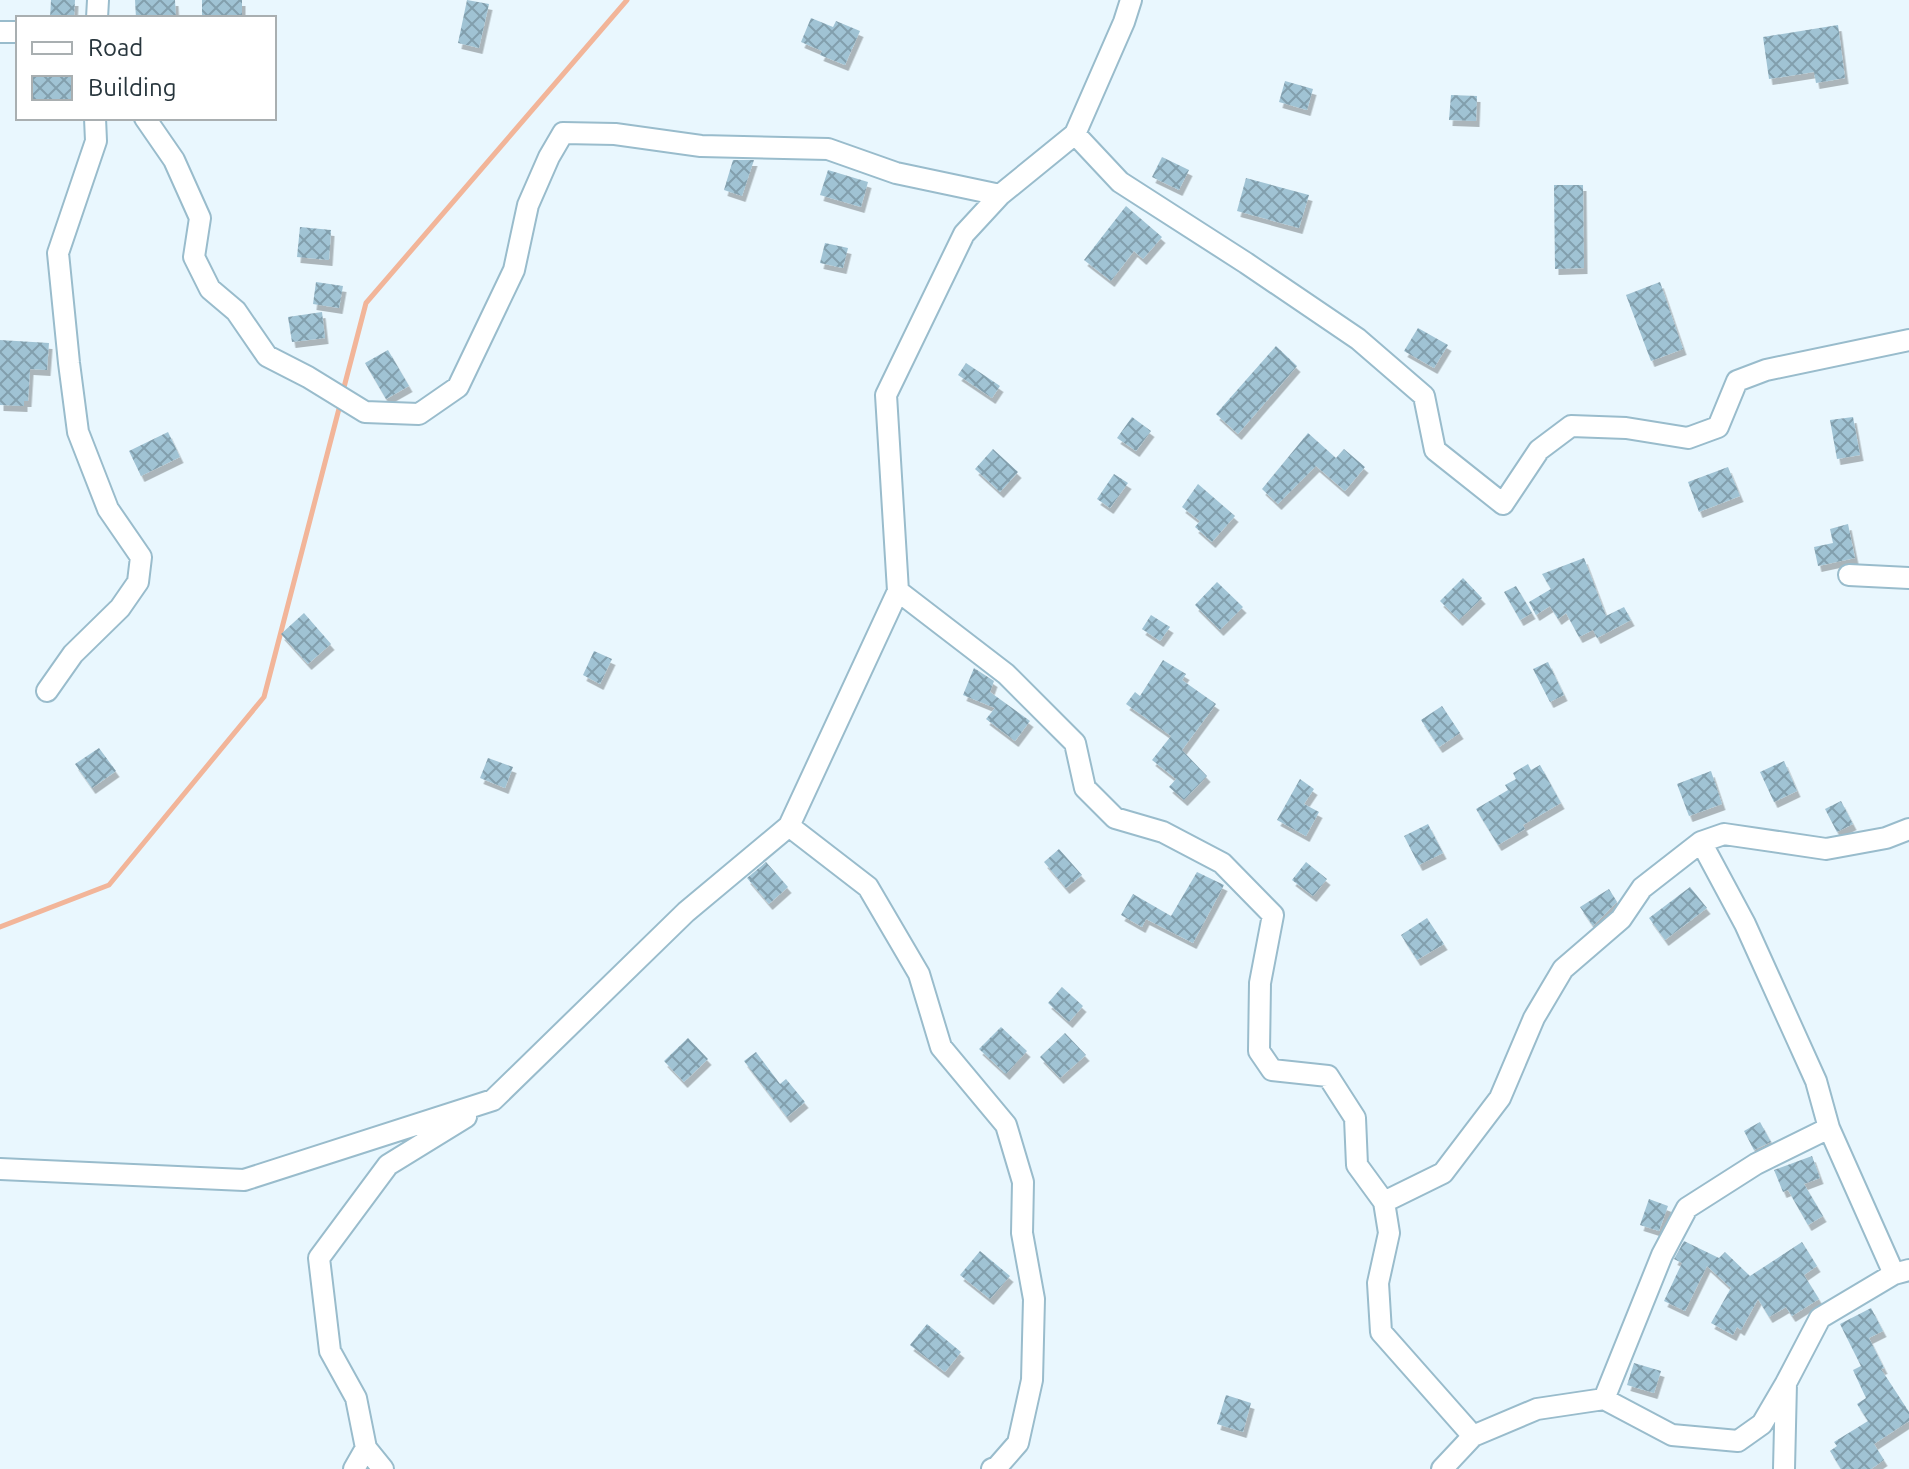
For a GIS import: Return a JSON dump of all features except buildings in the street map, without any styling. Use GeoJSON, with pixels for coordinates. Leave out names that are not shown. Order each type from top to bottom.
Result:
{"type":"FeatureCollection","features":[{"type":"Feature","properties":{"kind":"street"},"geometry":{"type":"LineString","coordinates":[[383,1469],[366,1448],[356,1398],[330,1351],[319,1258],[388,1165],[493,1100],[686,912],[789,826],[898,591],[886,395],[964,234],[1000,195],[1075,134],[1131,0]]}},
{"type":"Feature","properties":{"kind":"street"},"geometry":{"type":"LineString","coordinates":[[47,691],[73,654],[120,608],[138,582],[141,557],[108,509],[78,432],[69,363],[58,253],[96,141],[95,120]]}},
{"type":"Feature","properties":{"kind":"street"},"geometry":{"type":"LineString","coordinates":[[146,120],[174,160],[200,218],[194,257],[210,289],[236,311],[267,356],[365,412],[419,414],[458,387],[514,270],[528,205],[563,133],[615,134],[701,146],[828,149],[896,173],[1000,195]]}},
{"type":"Feature","properties":{"kind":"street"},"geometry":{"type":"LineString","coordinates":[[1075,134],[1120,182],[1358,339],[1413,386],[1424,396],[1435,450],[1503,504],[1539,450],[1571,426],[1626,428],[1688,438],[1718,427],[1737,381],[1766,370],[1909,340]]}},
{"type":"Feature","properties":{"kind":"street"},"geometry":{"type":"LineString","coordinates":[[1849,575],[1909,578]]}},
{"type":"Feature","properties":{"kind":"street"},"geometry":{"type":"LineString","coordinates":[[898,591],[1006,674],[1075,743],[1085,788],[1115,818],[1163,832],[1222,863],[1273,915],[1260,983],[1259,1051],[1272,1070],[1328,1076],[1355,1118],[1357,1165],[1384,1202],[1389,1233],[1378,1283],[1381,1332],[1473,1436]]}},
{"type":"Feature","properties":{"kind":"street"},"geometry":{"type":"LineString","coordinates":[[789,826],[868,887],[919,974],[941,1047],[1006,1125],[1023,1182],[1022,1233],[1034,1299],[1032,1380],[1018,1443],[992,1469]]}},
{"type":"Feature","properties":{"kind":"street"},"geometry":{"type":"LineString","coordinates":[[1384,1202],[1443,1173],[1500,1098],[1534,1018],[1563,969],[1621,919],[1642,888],[1701,842],[1724,834],[1826,849],[1886,838],[1909,829]]}},
{"type":"Feature","properties":{"kind":"street"},"geometry":{"type":"LineString","coordinates":[[1441,1469],[1473,1436],[1537,1409],[1604,1399],[1672,1435],[1738,1441],[1762,1424],[1820,1318],[1901,1272],[1829,1128],[1816,1081],[1745,924],[1701,842]]}},
{"type":"Feature","properties":{"kind":"street"},"geometry":{"type":"LineString","coordinates":[[0,1169],[244,1180],[493,1100]]}},
{"type":"Feature","properties":{"kind":"street"},"geometry":{"type":"LineString","coordinates":[[1604,1399],[1662,1255],[1687,1208],[1756,1164],[1829,1128]]}},
{"type":"Feature","properties":{"kind":"street"},"geometry":{"type":"LineString","coordinates":[[1784,1469],[1786,1383]]}},
{"type":"Feature","properties":{"kind":"street"},"geometry":{"type":"LineString","coordinates":[[354,1469],[366,1448]]}},
{"type":"Feature","properties":{"kind":"waterway"},"geometry":{"type":"LineString","coordinates":[[343,391],[366,303],[627,0]]}},
{"type":"Feature","properties":{"kind":"waterway"},"geometry":{"type":"LineString","coordinates":[[0,927],[109,885],[264,697],[341,401]]}}]}
